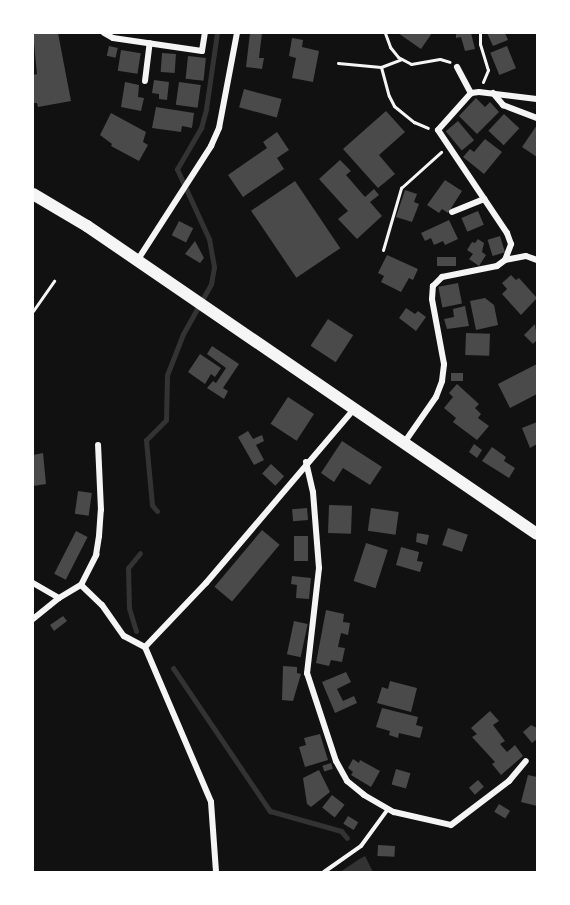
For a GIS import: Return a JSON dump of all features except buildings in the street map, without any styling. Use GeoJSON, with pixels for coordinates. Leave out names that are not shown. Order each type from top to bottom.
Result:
{"type":"FeatureCollection","features":[{"type":"Feature","properties":{"kind":"highway"},"geometry":{"type":"LineString","coordinates":[[33,194],[137,261],[537,534]]}},
{"type":"Feature","properties":{"kind":"street"},"geometry":{"type":"LineString","coordinates":[[104,33],[113,38],[202,51],[205,33]]}},
{"type":"Feature","properties":{"kind":"street"},"geometry":{"type":"LineString","coordinates":[[137,261],[219,129],[237,33]]}},
{"type":"Feature","properties":{"kind":"street"},"geometry":{"type":"LineString","coordinates":[[145,81],[150,43]]}},
{"type":"Feature","properties":{"kind":"street"},"geometry":{"type":"LineString","coordinates":[[457,67],[475,92]]}},
{"type":"Feature","properties":{"kind":"street"},"geometry":{"type":"LineString","coordinates":[[505,260],[512,244],[507,233],[438,130],[475,92],[537,99]]}},
{"type":"Feature","properties":{"kind":"street"},"geometry":{"type":"LineString","coordinates":[[493,93],[503,105],[537,118]]}},
{"type":"Feature","properties":{"kind":"street"},"geometry":{"type":"LineString","coordinates":[[452,212],[485,200]]}},
{"type":"Feature","properties":{"kind":"street"},"geometry":{"type":"LineString","coordinates":[[404,443],[436,397],[442,381],[444,364],[432,299],[433,286],[442,277],[496,266],[505,260],[526,256],[537,260]]}},
{"type":"Feature","properties":{"kind":"street"},"geometry":{"type":"LineString","coordinates":[[145,648],[206,583],[306,462],[354,409]]}},
{"type":"Feature","properties":{"kind":"street"},"geometry":{"type":"LineString","coordinates":[[33,619],[59,598],[81,585],[96,555],[101,510],[98,445]]}},
{"type":"Feature","properties":{"kind":"street"},"geometry":{"type":"LineString","coordinates":[[306,462],[313,492],[319,568],[307,673],[336,761],[347,781],[364,795],[388,808],[451,825],[509,781],[525,761]]}},
{"type":"Feature","properties":{"kind":"street"},"geometry":{"type":"LineString","coordinates":[[33,583],[59,598]]}},
{"type":"Feature","properties":{"kind":"street"},"geometry":{"type":"LineString","coordinates":[[81,585],[102,605],[124,636],[145,648],[211,802],[216,872]]}},
{"type":"Feature","properties":{"kind":"lane"},"geometry":{"type":"LineString","coordinates":[[324,872],[361,846],[388,808]]}},
{"type":"Feature","properties":{"kind":"path"},"geometry":{"type":"LineString","coordinates":[[385,33],[390,47],[411,64],[440,59],[457,67]]}},
{"type":"Feature","properties":{"kind":"path"},"geometry":{"type":"LineString","coordinates":[[475,92],[488,70],[480,44],[480,33]]}},
{"type":"Feature","properties":{"kind":"path"},"geometry":{"type":"LineString","coordinates":[[338,63],[381,67],[402,59]]}},
{"type":"Feature","properties":{"kind":"path"},"geometry":{"type":"LineString","coordinates":[[381,67],[388,96],[394,106],[414,122],[438,130]]}},
{"type":"Feature","properties":{"kind":"path"},"geometry":{"type":"LineString","coordinates":[[383,250],[401,188],[448,145]]}},
{"type":"Feature","properties":{"kind":"path"},"geometry":{"type":"LineString","coordinates":[[33,311],[54,281]]}},
{"type":"Feature","properties":{"kind":"shaded area"},"geometry":{"type":"Polygon","coordinates":[[[365,856],[373,872],[340,872],[358,860],[365,856]]]}},
{"type":"Feature","properties":{"kind":"waterway"},"geometry":{"type":"LineString","coordinates":[[157,511],[152,505],[146,440],[166,420],[167,375],[183,334],[211,284],[214,267],[209,239],[177,169],[201,128],[217,33]]}},
{"type":"Feature","properties":{"kind":"waterway"},"geometry":{"type":"LineString","coordinates":[[136,631],[129,608],[128,568],[140,553]]}},
{"type":"Feature","properties":{"kind":"waterway"},"geometry":{"type":"LineString","coordinates":[[173,668],[270,811],[341,831],[347,838]]}}]}
